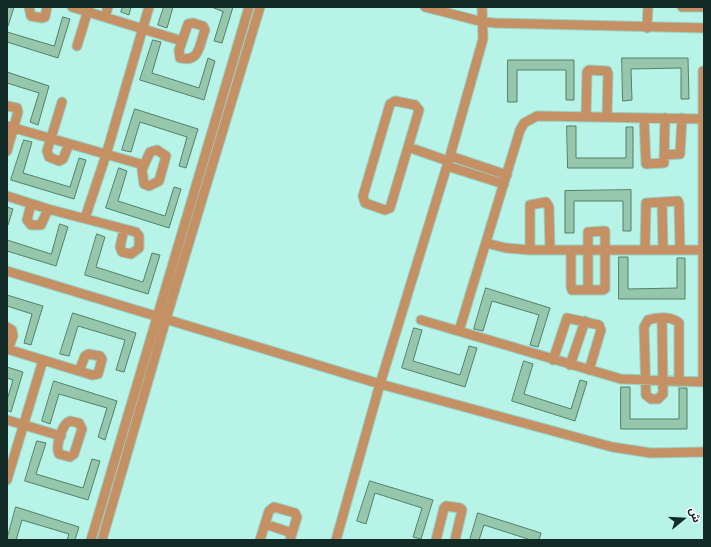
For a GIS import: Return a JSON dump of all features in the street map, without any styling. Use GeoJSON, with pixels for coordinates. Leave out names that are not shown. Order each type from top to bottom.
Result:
{"type":"FeatureCollection","features":[{"type":"Feature","properties":{"kind":"street"},"geometry":{"type":"LineString","coordinates":[[29,7],[31,16],[42,18],[45,17],[47,7]]}},
{"type":"Feature","properties":{"kind":"street"},"geometry":{"type":"LineString","coordinates":[[72,7],[88,9],[105,17],[182,41]]}},
{"type":"Feature","properties":{"kind":"street"},"geometry":{"type":"LineString","coordinates":[[105,17],[108,7]]}},
{"type":"Feature","properties":{"kind":"street"},"geometry":{"type":"LineString","coordinates":[[85,218],[106,155],[149,7]]}},
{"type":"Feature","properties":{"kind":"street"},"geometry":{"type":"LineString","coordinates":[[102,540],[249,7]]}},
{"type":"Feature","properties":{"kind":"street"},"geometry":{"type":"LineString","coordinates":[[91,540],[260,7]]}},
{"type":"Feature","properties":{"kind":"street"},"geometry":{"type":"LineString","coordinates":[[425,7],[483,22],[647,28],[704,28]]}},
{"type":"Feature","properties":{"kind":"street"},"geometry":{"type":"LineString","coordinates":[[336,540],[380,384],[448,161],[483,39],[482,7]]}},
{"type":"Feature","properties":{"kind":"street"},"geometry":{"type":"LineString","coordinates":[[647,28],[648,7]]}},
{"type":"Feature","properties":{"kind":"street"},"geometry":{"type":"LineString","coordinates":[[682,7],[704,7]]}},
{"type":"Feature","properties":{"kind":"street"},"geometry":{"type":"LineString","coordinates":[[78,46],[88,9]]}},
{"type":"Feature","properties":{"kind":"street"},"geometry":{"type":"LineString","coordinates":[[586,117],[587,72],[589,70],[607,71],[607,117]]}},
{"type":"Feature","properties":{"kind":"street"},"geometry":{"type":"LineString","coordinates":[[421,320],[621,379],[704,382],[703,71]]}},
{"type":"Feature","properties":{"kind":"street"},"geometry":{"type":"LineString","coordinates":[[62,102],[47,151],[49,157],[59,161],[63,159],[69,144]]}},
{"type":"Feature","properties":{"kind":"street"},"geometry":{"type":"LineString","coordinates":[[392,102],[418,107],[419,110],[408,147],[390,208],[385,210],[364,203],[363,196],[392,102]]}},
{"type":"Feature","properties":{"kind":"street"},"geometry":{"type":"LineString","coordinates":[[7,106],[17,108],[18,112],[10,127],[7,151]]}},
{"type":"Feature","properties":{"kind":"street"},"geometry":{"type":"LineString","coordinates":[[459,332],[520,130],[524,123],[537,116],[704,119]]}},
{"type":"Feature","properties":{"kind":"street"},"geometry":{"type":"LineString","coordinates":[[644,118],[646,164],[664,163],[665,118]]}},
{"type":"Feature","properties":{"kind":"street"},"geometry":{"type":"LineString","coordinates":[[664,155],[680,154],[682,118]]}},
{"type":"Feature","properties":{"kind":"street"},"geometry":{"type":"LineString","coordinates":[[10,127],[144,165]]}},
{"type":"Feature","properties":{"kind":"street"},"geometry":{"type":"LineString","coordinates":[[408,147],[505,179]]}},
{"type":"Feature","properties":{"kind":"street"},"geometry":{"type":"LineString","coordinates":[[7,196],[48,209],[124,229]]}},
{"type":"Feature","properties":{"kind":"street"},"geometry":{"type":"LineString","coordinates":[[530,250],[530,205],[546,202],[549,207],[550,250]]}},
{"type":"Feature","properties":{"kind":"street"},"geometry":{"type":"LineString","coordinates":[[662,202],[663,250]]}},
{"type":"Feature","properties":{"kind":"street"},"geometry":{"type":"LineString","coordinates":[[644,250],[646,203],[679,202],[680,250]]}},
{"type":"Feature","properties":{"kind":"street"},"geometry":{"type":"LineString","coordinates":[[31,204],[27,220],[31,225],[41,225],[48,209]]}},
{"type":"Feature","properties":{"kind":"street"},"geometry":{"type":"LineString","coordinates":[[571,250],[572,290],[588,290],[605,289],[605,231],[590,230],[588,232],[588,290]]}},
{"type":"Feature","properties":{"kind":"street"},"geometry":{"type":"LineString","coordinates":[[486,243],[506,248],[530,250],[704,250]]}},
{"type":"Feature","properties":{"kind":"street"},"geometry":{"type":"LineString","coordinates":[[7,271],[380,384],[613,448],[651,453],[704,452]]}},
{"type":"Feature","properties":{"kind":"street"},"geometry":{"type":"LineString","coordinates":[[553,360],[567,318],[585,321],[599,325],[601,328],[588,370]]}},
{"type":"Feature","properties":{"kind":"street"},"geometry":{"type":"LineString","coordinates":[[662,319],[664,381],[661,398],[651,399],[646,395],[644,381],[645,323],[652,319],[662,319],[676,320],[680,328],[679,382]]}},
{"type":"Feature","properties":{"kind":"street"},"geometry":{"type":"LineString","coordinates":[[570,365],[585,321]]}},
{"type":"Feature","properties":{"kind":"street"},"geometry":{"type":"LineString","coordinates":[[7,327],[12,330],[13,336],[8,349],[79,371]]}},
{"type":"Feature","properties":{"kind":"street"},"geometry":{"type":"LineString","coordinates":[[7,480],[42,360]]}},
{"type":"Feature","properties":{"kind":"street"},"geometry":{"type":"LineString","coordinates":[[7,420],[61,436]]}},
{"type":"Feature","properties":{"kind":"street"},"geometry":{"type":"LineString","coordinates":[[436,540],[446,506],[462,510],[455,540]]}},
{"type":"Feature","properties":{"kind":"street"},"geometry":{"type":"LineString","coordinates":[[260,540],[265,524],[270,508],[274,507],[293,512],[297,517],[291,537],[265,524]]}},
{"type":"Feature","properties":{"kind":"building"},"geometry":{"type":"Polygon","coordinates":[[[7,7],[14,7],[8,26],[7,26],[7,7]]]}},
{"type":"Feature","properties":{"kind":"building"},"geometry":{"type":"Polygon","coordinates":[[[123,7],[131,7],[129,15],[121,12],[123,7]]]}},
{"type":"Feature","properties":{"kind":"building"},"geometry":{"type":"Polygon","coordinates":[[[164,7],[173,7],[167,28],[158,25],[164,7]]]}},
{"type":"Feature","properties":{"kind":"building"},"geometry":{"type":"Polygon","coordinates":[[[212,7],[233,7],[222,43],[214,41],[223,12],[212,7]]]}},
{"type":"Feature","properties":{"kind":"building"},"geometry":{"type":"Polygon","coordinates":[[[63,17],[70,19],[58,58],[7,42],[7,32],[54,46],[63,17]]]}},
{"type":"Feature","properties":{"kind":"building"},"geometry":{"type":"Polygon","coordinates":[[[153,40],[161,42],[152,73],[199,88],[208,58],[215,61],[204,100],[140,80],[153,40]]]}},
{"type":"Feature","properties":{"kind":"building"},"geometry":{"type":"Polygon","coordinates":[[[622,58],[688,58],[689,99],[681,99],[681,68],[631,69],[632,100],[623,101],[622,58]]]}},
{"type":"Feature","properties":{"kind":"building"},"geometry":{"type":"Polygon","coordinates":[[[508,60],[574,60],[574,100],[566,100],[566,70],[517,70],[517,102],[508,102],[508,60]]]}},
{"type":"Feature","properties":{"kind":"building"},"geometry":{"type":"Polygon","coordinates":[[[7,72],[49,86],[38,125],[30,122],[39,93],[7,83],[7,72]]]}},
{"type":"Feature","properties":{"kind":"building"},"geometry":{"type":"Polygon","coordinates":[[[135,109],[198,129],[186,168],[179,166],[187,137],[140,122],[131,152],[122,150],[135,109]]]}},
{"type":"Feature","properties":{"kind":"building"},"geometry":{"type":"Polygon","coordinates":[[[567,126],[576,126],[576,158],[626,158],[626,127],[633,127],[633,168],[568,168],[567,126]]]}},
{"type":"Feature","properties":{"kind":"building"},"geometry":{"type":"Polygon","coordinates":[[[24,140],[32,142],[23,173],[70,187],[79,158],[86,160],[74,199],[11,180],[24,140]]]}},
{"type":"Feature","properties":{"kind":"building"},"geometry":{"type":"Polygon","coordinates":[[[119,168],[127,171],[118,201],[165,216],[174,187],[181,189],[169,228],[106,208],[119,168]]]}},
{"type":"Feature","properties":{"kind":"building"},"geometry":{"type":"Polygon","coordinates":[[[631,190],[631,231],[623,231],[623,201],[574,201],[574,233],[565,233],[565,191],[631,190]]]}},
{"type":"Feature","properties":{"kind":"building"},"geometry":{"type":"Polygon","coordinates":[[[7,207],[13,209],[8,225],[7,225],[7,207]]]}},
{"type":"Feature","properties":{"kind":"building"},"geometry":{"type":"Polygon","coordinates":[[[60,224],[68,227],[56,266],[7,251],[7,240],[51,254],[60,224]]]}},
{"type":"Feature","properties":{"kind":"building"},"geometry":{"type":"Polygon","coordinates":[[[97,234],[105,237],[96,267],[143,282],[152,253],[160,255],[148,294],[85,275],[97,234]]]}},
{"type":"Feature","properties":{"kind":"building"},"geometry":{"type":"Polygon","coordinates":[[[619,257],[628,257],[628,289],[677,288],[677,258],[685,258],[685,299],[619,299],[619,257]]]}},
{"type":"Feature","properties":{"kind":"building"},"geometry":{"type":"Polygon","coordinates":[[[486,288],[550,308],[538,347],[530,345],[539,315],[492,301],[483,331],[474,329],[486,288]]]}},
{"type":"Feature","properties":{"kind":"building"},"geometry":{"type":"Polygon","coordinates":[[[7,295],[43,306],[31,345],[24,343],[32,314],[7,306],[7,295]]]}},
{"type":"Feature","properties":{"kind":"building"},"geometry":{"type":"Polygon","coordinates":[[[73,313],[136,333],[124,372],[116,370],[125,340],[78,326],[69,356],[60,354],[73,313]]]}},
{"type":"Feature","properties":{"kind":"building"},"geometry":{"type":"Polygon","coordinates":[[[414,328],[422,330],[413,361],[460,375],[469,346],[477,348],[465,387],[402,368],[414,328]]]}},
{"type":"Feature","properties":{"kind":"building"},"geometry":{"type":"Polygon","coordinates":[[[524,361],[533,364],[524,394],[571,409],[580,380],[587,382],[575,421],[512,401],[524,361]]]}},
{"type":"Feature","properties":{"kind":"building"},"geometry":{"type":"Polygon","coordinates":[[[7,367],[23,372],[11,412],[7,410],[7,400],[13,380],[7,378],[7,367]]]}},
{"type":"Feature","properties":{"kind":"building"},"geometry":{"type":"Polygon","coordinates":[[[54,381],[117,401],[105,440],[98,437],[107,408],[59,394],[50,424],[42,421],[54,381]]]}},
{"type":"Feature","properties":{"kind":"building"},"geometry":{"type":"Polygon","coordinates":[[[621,387],[630,387],[630,419],[679,419],[679,388],[687,388],[687,429],[621,429],[621,387]]]}},
{"type":"Feature","properties":{"kind":"building"},"geometry":{"type":"Polygon","coordinates":[[[37,441],[46,443],[36,474],[83,488],[92,459],[100,461],[88,500],[25,481],[37,441]]]}},
{"type":"Feature","properties":{"kind":"building"},"geometry":{"type":"Polygon","coordinates":[[[370,481],[433,500],[421,539],[413,537],[422,508],[375,493],[366,524],[357,521],[370,481]]]}},
{"type":"Feature","properties":{"kind":"building"},"geometry":{"type":"Polygon","coordinates":[[[16,507],[79,527],[75,540],[67,540],[69,534],[22,520],[16,540],[7,540],[16,507]]]}},
{"type":"Feature","properties":{"kind":"building"},"geometry":{"type":"Polygon","coordinates":[[[478,513],[541,533],[539,540],[531,540],[484,525],[479,540],[470,540],[478,513]]]}}]}
